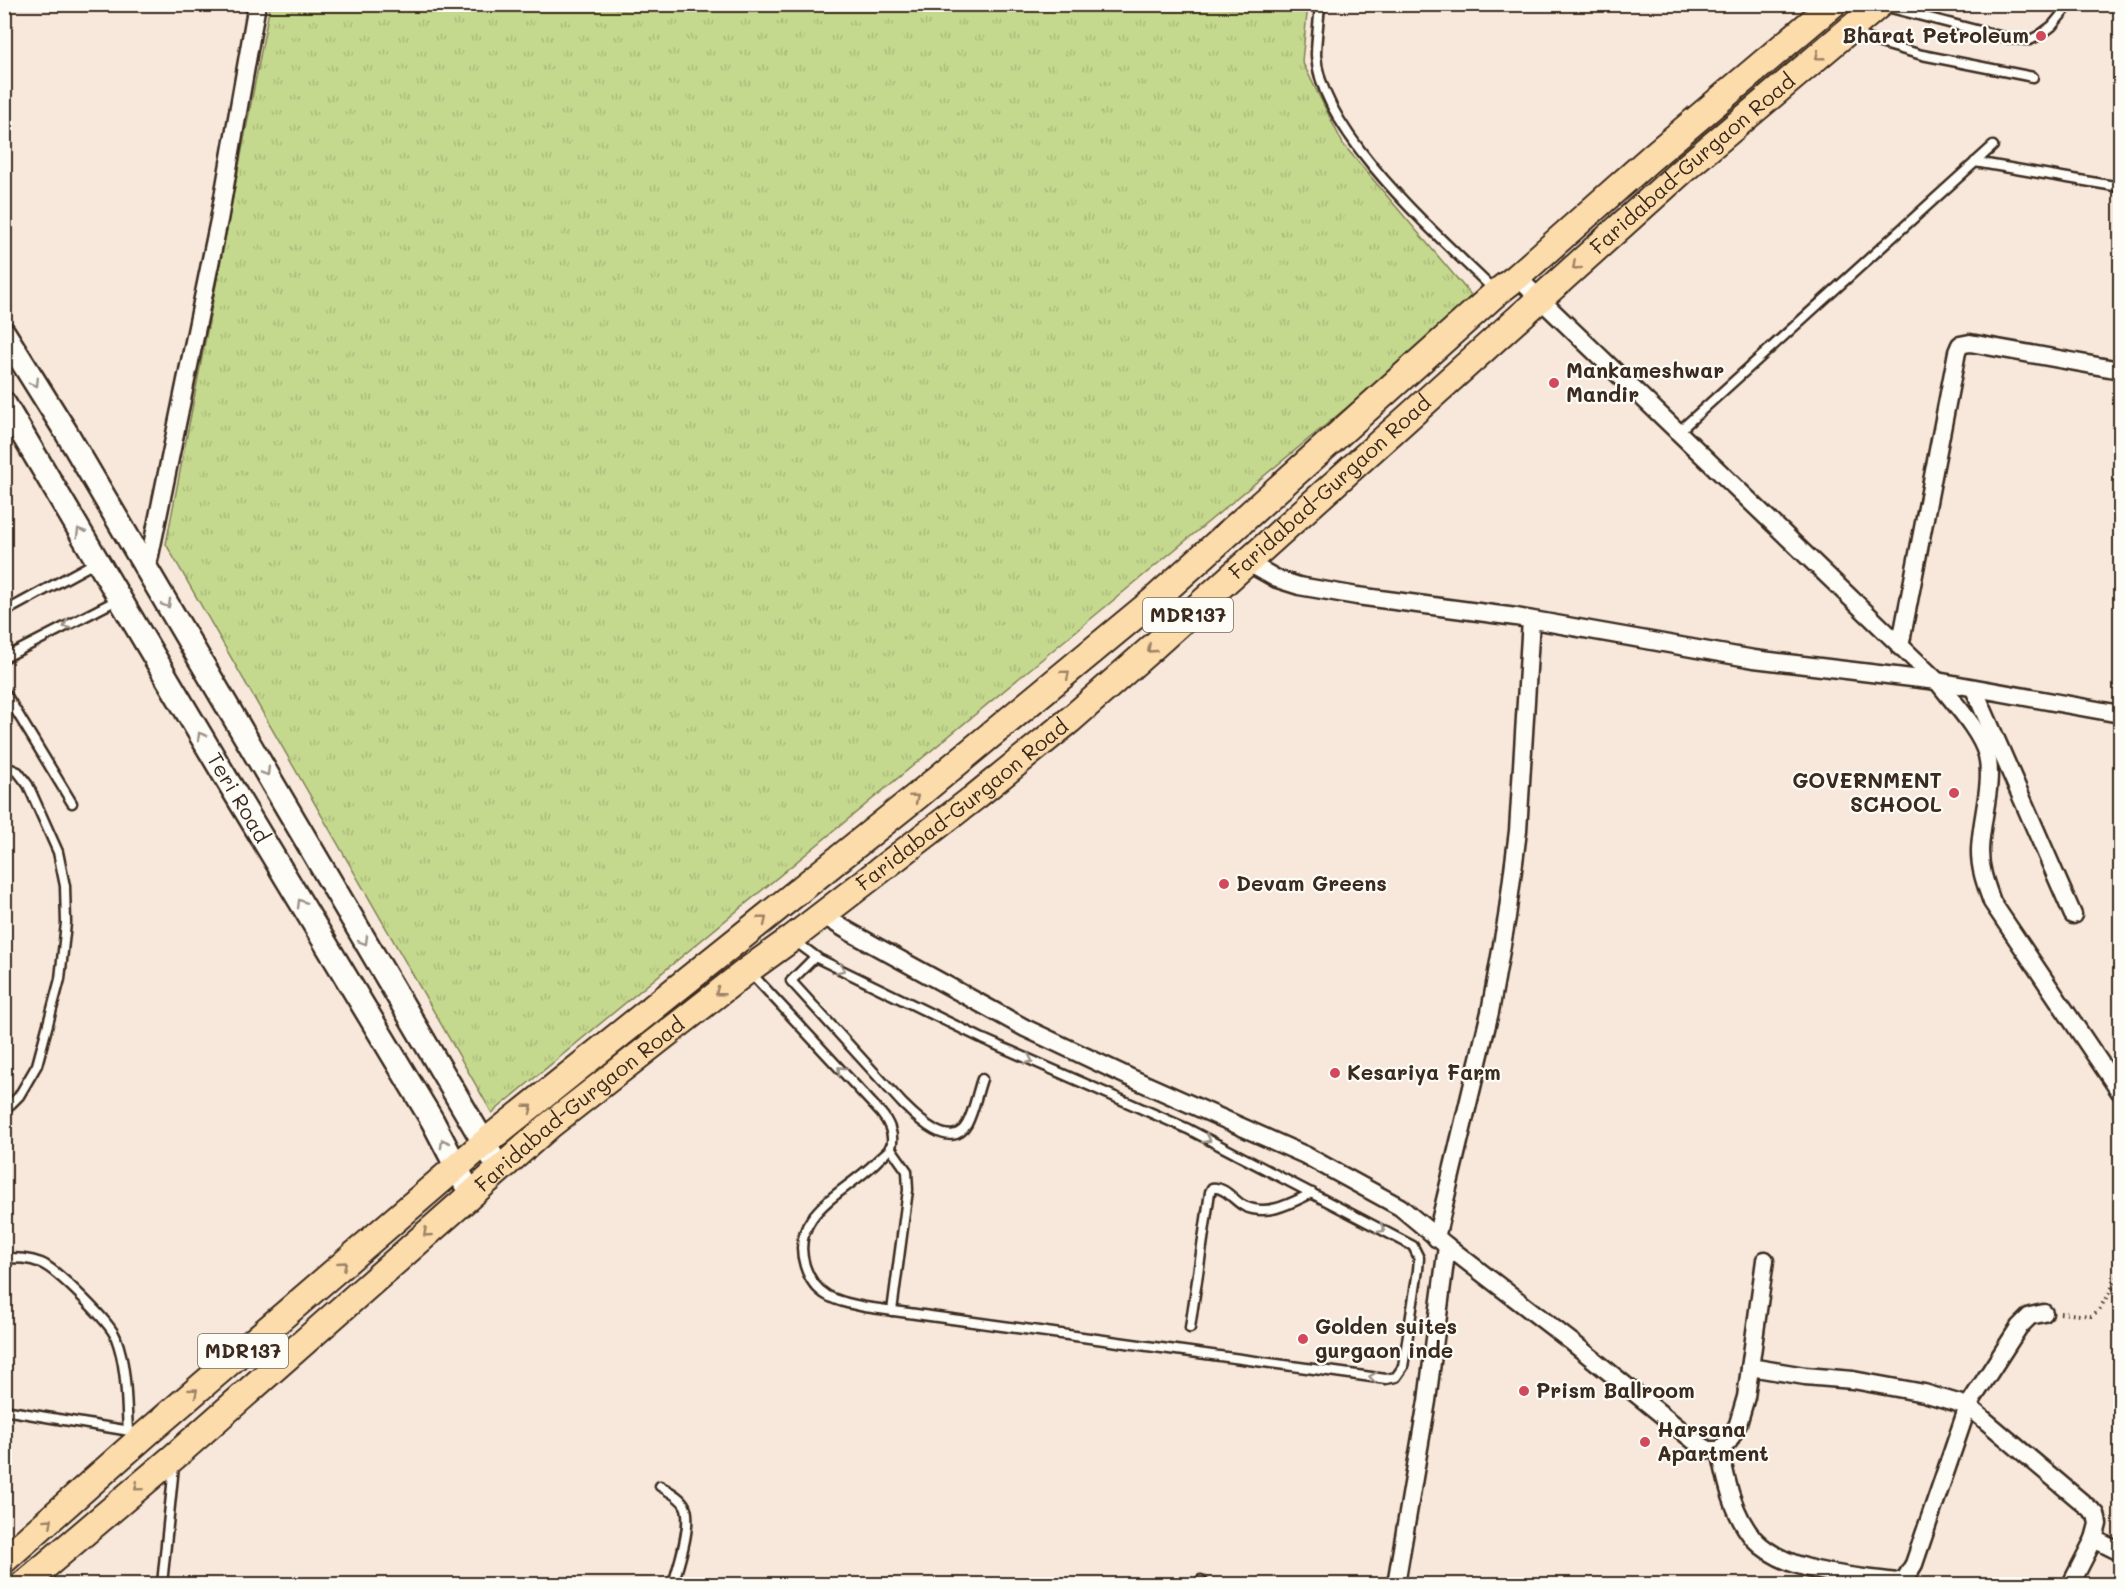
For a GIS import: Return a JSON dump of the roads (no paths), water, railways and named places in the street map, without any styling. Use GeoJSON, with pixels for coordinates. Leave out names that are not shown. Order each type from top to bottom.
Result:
{"type":"FeatureCollection","features":[{"type":"Feature","properties":{"kind":"main road","name":"Faridabad-Gurgaon Road"},"geometry":{"type":"LineString","coordinates":[[4,1560],[137,1432],[483,1144],[1055,684],[1154,600],[1496,293],[1833,4]]}},
{"type":"Feature","properties":{"kind":"main road","name":"Faridabad-Gurgaon Road"},"geometry":{"type":"LineString","coordinates":[[24,1584],[175,1456],[471,1195],[611,1076],[975,797],[1070,720],[1682,171],[1880,5]]}},
{"type":"Feature","properties":{"kind":"street"},"geometry":{"type":"LineString","coordinates":[[147,570],[219,220],[257,4]]}},
{"type":"Feature","properties":{"kind":"street"},"geometry":{"type":"LineString","coordinates":[[1516,277],[1937,681],[1978,736],[1987,755],[1988,779],[1980,853],[1982,875],[1992,902],[2121,1092]]}},
{"type":"Feature","properties":{"kind":"street"},"geometry":{"type":"LineString","coordinates":[[4,333],[66,432],[500,1170]]}},
{"type":"Feature","properties":{"kind":"street"},"geometry":{"type":"LineString","coordinates":[[1900,646],[1960,345],[1970,343],[2121,370]]}},
{"type":"Feature","properties":{"kind":"street","name":"Teri Road"},"geometry":{"type":"LineString","coordinates":[[5,405],[432,1120],[471,1195]]}},
{"type":"Feature","properties":{"kind":"street"},"geometry":{"type":"LineString","coordinates":[[1247,562],[1277,579],[1299,586],[1531,620],[1754,659],[1937,681],[2121,714]]}},
{"type":"Feature","properties":{"kind":"street"},"geometry":{"type":"LineString","coordinates":[[1396,1584],[1427,1401],[1442,1242],[1490,1012],[1507,917],[1518,831],[1531,620]]}},
{"type":"Feature","properties":{"kind":"street"},"geometry":{"type":"LineString","coordinates":[[1974,689],[2073,915]]}},
{"type":"Feature","properties":{"kind":"street"},"geometry":{"type":"LineString","coordinates":[[822,915],[1025,1028],[1305,1155],[1400,1208],[1698,1444],[1709,1450],[1720,1450],[1729,1441],[1738,1424],[1746,1397],[1765,1260]]}},
{"type":"Feature","properties":{"kind":"street"},"geometry":{"type":"LineString","coordinates":[[1720,1450],[1730,1491],[1745,1527],[1755,1540],[1774,1554],[1815,1571],[1896,1582],[1905,1579],[1914,1564],[1968,1406],[2019,1327],[2030,1316],[2044,1313]]}},
{"type":"Feature","properties":{"kind":"street"},"geometry":{"type":"LineString","coordinates":[[1750,1367],[1804,1376],[1853,1380],[1924,1393],[1968,1406],[2096,1515],[2098,1524],[2094,1539],[2072,1584]]}},
{"type":"Feature","properties":{"kind":"street"},"geometry":{"type":"LineString","coordinates":[[2094,1539],[2121,1552]]}},
{"type":"Feature","properties":{"kind":"lane"},"geometry":{"type":"LineString","coordinates":[[1320,4],[1316,56],[1332,108],[1367,160],[1496,293]]}},
{"type":"Feature","properties":{"kind":"lane"},"geometry":{"type":"LineString","coordinates":[[1880,5],[2011,39],[2030,40],[2052,26],[2070,4]]}},
{"type":"Feature","properties":{"kind":"lane"},"geometry":{"type":"LineString","coordinates":[[1851,30],[1870,40],[1922,55],[2033,77]]}},
{"type":"Feature","properties":{"kind":"lane"},"geometry":{"type":"LineString","coordinates":[[1678,432],[1993,146]]}},
{"type":"Feature","properties":{"kind":"lane"},"geometry":{"type":"LineString","coordinates":[[1976,162],[2121,187]]}},
{"type":"Feature","properties":{"kind":"lane"},"geometry":{"type":"LineString","coordinates":[[4,612],[98,561]]}},
{"type":"Feature","properties":{"kind":"lane"},"geometry":{"type":"LineString","coordinates":[[4,658],[119,598]]}},
{"type":"Feature","properties":{"kind":"lane"},"geometry":{"type":"LineString","coordinates":[[4,691],[72,803]]}},
{"type":"Feature","properties":{"kind":"lane"},"geometry":{"type":"LineString","coordinates":[[4,766],[18,772],[28,785],[58,852],[65,886],[66,923],[60,979],[37,1065],[19,1096],[4,1111]]}},
{"type":"Feature","properties":{"kind":"lane"},"geometry":{"type":"LineString","coordinates":[[791,939],[815,957],[983,1040],[1188,1129],[1413,1246],[1419,1258],[1403,1367],[1396,1377],[1386,1379],[892,1311],[836,1300],[817,1290],[809,1278],[803,1258],[806,1226],[814,1213],[873,1166],[891,1147]]}},
{"type":"Feature","properties":{"kind":"lane"},"geometry":{"type":"LineString","coordinates":[[815,957],[791,981],[920,1120],[933,1130],[946,1134],[959,1132],[967,1124],[982,1079]]}},
{"type":"Feature","properties":{"kind":"lane"},"geometry":{"type":"LineString","coordinates":[[748,970],[885,1117],[892,1132],[891,1147],[907,1171],[908,1190],[892,1311]]}},
{"type":"Feature","properties":{"kind":"lane"},"geometry":{"type":"LineString","coordinates":[[1191,1328],[1212,1188],[1222,1189],[1244,1206],[1257,1210],[1272,1210],[1312,1193]]}},
{"type":"Feature","properties":{"kind":"lane"},"geometry":{"type":"LineString","coordinates":[[4,1258],[29,1259],[44,1264],[60,1276],[116,1335],[137,1432],[4,1410]]}},
{"type":"Feature","properties":{"kind":"lane"},"geometry":{"type":"LineString","coordinates":[[162,1584],[175,1456]]}},
{"type":"Feature","properties":{"kind":"lane"},"geometry":{"type":"LineString","coordinates":[[660,1486],[678,1497],[685,1506],[687,1517],[686,1533],[673,1584]]}},
{"type":"Feature","properties":{"kind":"place","name":"Bharat Petroleum"},"geometry":{"type":"Point","coordinates":[2041,36]}},
{"type":"Feature","properties":{"kind":"place","name":"Mankameshwar Mandir"},"geometry":{"type":"Point","coordinates":[1554,383]}},
{"type":"Feature","properties":{"kind":"place","name":"GOVERNMENT SCHOOL"},"geometry":{"type":"Point","coordinates":[1954,793]}},
{"type":"Feature","properties":{"kind":"place","name":"Devam Greens"},"geometry":{"type":"Point","coordinates":[1224,884]}},
{"type":"Feature","properties":{"kind":"place","name":"Kesariya Farm"},"geometry":{"type":"Point","coordinates":[1335,1073]}},
{"type":"Feature","properties":{"kind":"place","name":"Golden suites gurgaon inde"},"geometry":{"type":"Point","coordinates":[1303,1339]}},
{"type":"Feature","properties":{"kind":"place","name":"Prism Ballroom"},"geometry":{"type":"Point","coordinates":[1524,1391]}},
{"type":"Feature","properties":{"kind":"place","name":"Harsana Apartment"},"geometry":{"type":"Point","coordinates":[1645,1442]}}]}
